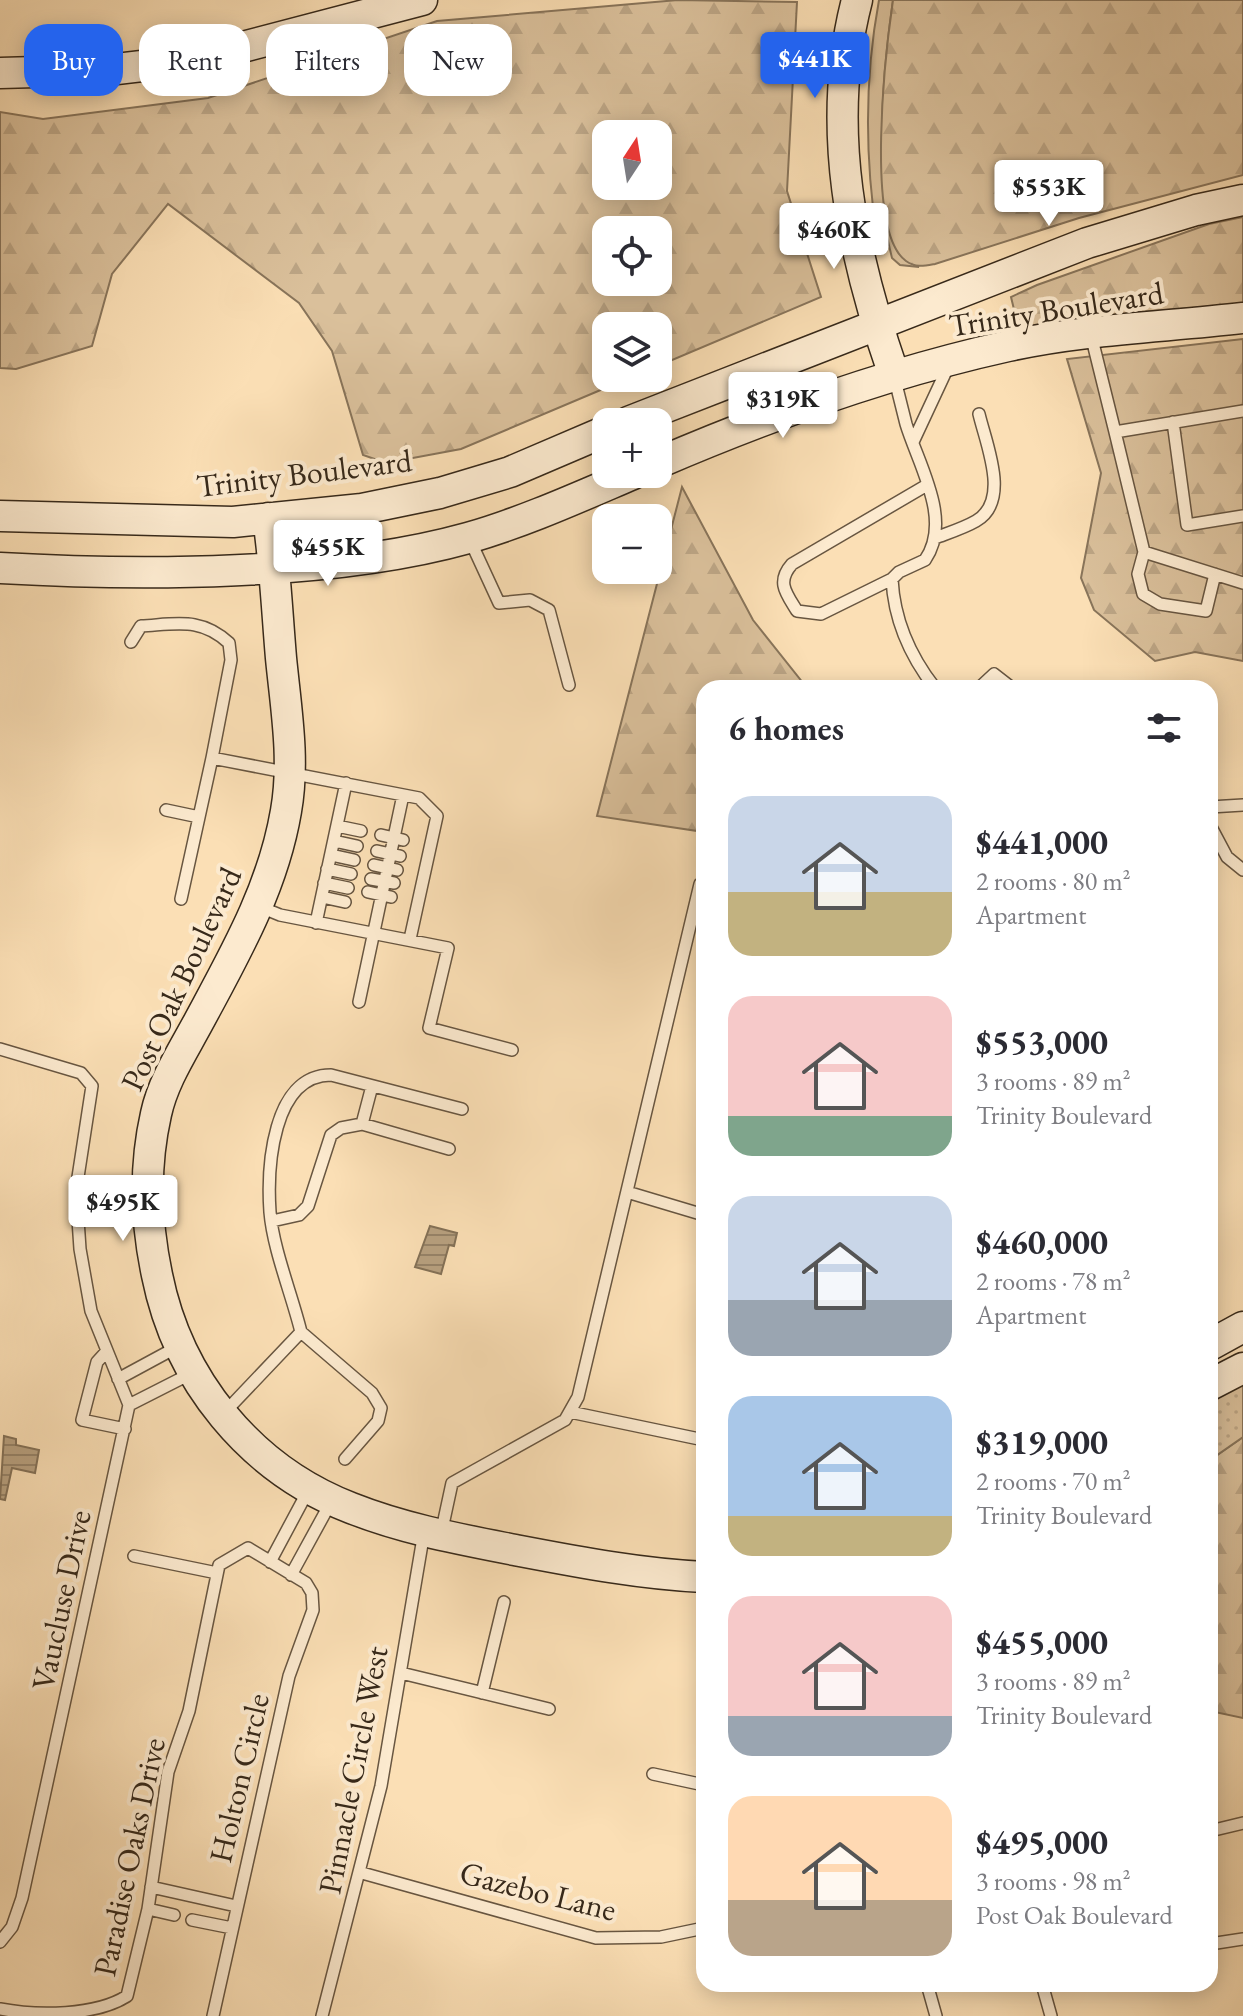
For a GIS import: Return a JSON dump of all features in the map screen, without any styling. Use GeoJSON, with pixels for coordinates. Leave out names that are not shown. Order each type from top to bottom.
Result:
{"type":"FeatureCollection","features":[{"type":"Feature","properties":{"kind":"main road"},"geometry":{"type":"LineString","coordinates":[[0,73],[108,70],[193,60],[422,0]]}},
{"type":"Feature","properties":{"kind":"main road"},"geometry":{"type":"LineString","coordinates":[[857,0],[843,72],[842,127],[848,206],[876,323],[894,375]]}},
{"type":"Feature","properties":{"kind":"main road","name":"Trinity Boulevard"},"geometry":{"type":"LineString","coordinates":[[663,408],[1087,243],[1196,210],[1243,200]]}},
{"type":"Feature","properties":{"kind":"main road","name":"Trinity Boulevard"},"geometry":{"type":"LineString","coordinates":[[672,457],[770,415],[894,375],[1011,345],[1243,318]]}},
{"type":"Feature","properties":{"kind":"main road","name":"Trinity Boulevard"},"geometry":{"type":"LineString","coordinates":[[0,516],[169,523],[362,509],[440,493],[510,472],[592,437]]}},
{"type":"Feature","properties":{"kind":"main road"},"geometry":{"type":"LineString","coordinates":[[0,568],[162,570],[275,566],[404,552],[469,537],[597,488]]}},
{"type":"Feature","properties":{"kind":"main road","name":"Post Oak Boulevard"},"geometry":{"type":"LineString","coordinates":[[268,518],[275,566],[291,772],[286,814],[258,906],[166,1083],[154,1123],[148,1186],[150,1244],[159,1289],[186,1359],[220,1416],[271,1460],[321,1494],[432,1533],[644,1573],[696,1576]]}},
{"type":"Feature","properties":{"kind":"main road"},"geometry":{"type":"LineString","coordinates":[[1218,1341],[1243,1327]]}},
{"type":"Feature","properties":{"kind":"main road"},"geometry":{"type":"LineString","coordinates":[[1218,1381],[1243,1368]]}},
{"type":"Feature","properties":{"kind":"lane"},"geometry":{"type":"LineString","coordinates":[[1090,334],[1144,552],[1138,574],[1143,594],[1160,604],[1206,611],[1215,574]]}},
{"type":"Feature","properties":{"kind":"lane"},"geometry":{"type":"LineString","coordinates":[[913,442],[950,361]]}},
{"type":"Feature","properties":{"kind":"lane"},"geometry":{"type":"LineString","coordinates":[[894,375],[927,485],[935,518],[935,538],[925,560],[899,572],[892,579],[821,614],[797,611],[782,583],[792,564],[927,485]]}},
{"type":"Feature","properties":{"kind":"lane"},"geometry":{"type":"LineString","coordinates":[[1115,432],[1243,411]]}},
{"type":"Feature","properties":{"kind":"lane"},"geometry":{"type":"LineString","coordinates":[[935,538],[978,520],[988,511],[994,478],[979,414]]}},
{"type":"Feature","properties":{"kind":"lane"},"geometry":{"type":"LineString","coordinates":[[1173,422],[1187,525],[1243,516]]}},
{"type":"Feature","properties":{"kind":"lane"},"geometry":{"type":"LineString","coordinates":[[469,537],[499,603],[530,600],[549,610],[569,685]]}},
{"type":"Feature","properties":{"kind":"lane"},"geometry":{"type":"LineString","coordinates":[[1144,552],[1243,583]]}},
{"type":"Feature","properties":{"kind":"lane"},"geometry":{"type":"LineString","coordinates":[[892,579],[894,613],[931,680]]}},
{"type":"Feature","properties":{"kind":"lane"},"geometry":{"type":"LineString","coordinates":[[131,642],[141,626],[192,624],[212,628],[229,643],[231,660],[181,899]]}},
{"type":"Feature","properties":{"kind":"lane"},"geometry":{"type":"LineString","coordinates":[[212,758],[419,798],[437,816],[427,845],[410,939]]}},
{"type":"Feature","properties":{"kind":"lane"},"geometry":{"type":"LineString","coordinates":[[316,923],[346,783]]}},
{"type":"Feature","properties":{"kind":"lane"},"geometry":{"type":"LineString","coordinates":[[359,1002],[372,935],[372,908],[380,895],[403,795]]}},
{"type":"Feature","properties":{"kind":"lane"},"geometry":{"type":"LineString","coordinates":[[1218,807],[1243,805]]}},
{"type":"Feature","properties":{"kind":"lane"},"geometry":{"type":"LineString","coordinates":[[166,810],[199,817]]}},
{"type":"Feature","properties":{"kind":"lane"},"geometry":{"type":"LineString","coordinates":[[337,826],[361,831]]}},
{"type":"Feature","properties":{"kind":"lane"},"geometry":{"type":"LineString","coordinates":[[1218,840],[1227,857],[1243,870]]}},
{"type":"Feature","properties":{"kind":"lane"},"geometry":{"type":"LineString","coordinates":[[334,841],[357,846]]}},
{"type":"Feature","properties":{"kind":"lane"},"geometry":{"type":"LineString","coordinates":[[331,855],[354,860]]}},
{"type":"Feature","properties":{"kind":"lane"},"geometry":{"type":"LineString","coordinates":[[327,869],[351,874]]}},
{"type":"Feature","properties":{"kind":"lane"},"geometry":{"type":"LineString","coordinates":[[324,883],[348,888]]}},
{"type":"Feature","properties":{"kind":"lane"},"geometry":{"type":"LineString","coordinates":[[322,897],[345,902]]}},
{"type":"Feature","properties":{"kind":"lane"},"geometry":{"type":"LineString","coordinates":[[696,901],[578,1397],[570,1412],[696,1438]]}},
{"type":"Feature","properties":{"kind":"lane"},"geometry":{"type":"LineString","coordinates":[[258,906],[316,923],[448,948],[432,1012],[431,1031],[512,1050]]}},
{"type":"Feature","properties":{"kind":"lane"},"geometry":{"type":"LineString","coordinates":[[0,1049],[81,1073],[92,1086],[76,1190],[80,1249],[91,1311],[129,1405],[186,1359]]}},
{"type":"Feature","properties":{"kind":"lane"},"geometry":{"type":"LineString","coordinates":[[345,1459],[378,1421],[381,1408],[372,1393],[301,1332],[272,1221],[274,1143],[281,1115],[293,1091],[317,1075],[462,1109]]}},
{"type":"Feature","properties":{"kind":"lane"},"geometry":{"type":"LineString","coordinates":[[362,1124],[372,1086]]}},
{"type":"Feature","properties":{"kind":"lane"},"geometry":{"type":"LineString","coordinates":[[272,1221],[299,1215],[308,1206],[331,1135],[341,1128],[362,1124],[449,1149]]}},
{"type":"Feature","properties":{"kind":"lane"},"geometry":{"type":"LineString","coordinates":[[627,1192],[696,1213]]}},
{"type":"Feature","properties":{"kind":"lane"},"geometry":{"type":"LineString","coordinates":[[220,1416],[301,1332]]}},
{"type":"Feature","properties":{"kind":"lane"},"geometry":{"type":"LineString","coordinates":[[107,1351],[97,1362],[82,1420],[125,1429]]}},
{"type":"Feature","properties":{"kind":"lane"},"geometry":{"type":"LineString","coordinates":[[118,1379],[186,1359]]}},
{"type":"Feature","properties":{"kind":"lane","name":"Vaucluse Drive"},"geometry":{"type":"LineString","coordinates":[[0,1942],[12,1927],[22,1898],[129,1405]]}},
{"type":"Feature","properties":{"kind":"lane","name":"Pinnacle Circle West"},"geometry":{"type":"LineString","coordinates":[[322,2016],[362,1873],[432,1533],[452,1483],[565,1420],[570,1412]]}},
{"type":"Feature","properties":{"kind":"lane"},"geometry":{"type":"LineString","coordinates":[[270,1562],[321,1494]]}},
{"type":"Feature","properties":{"kind":"lane"},"geometry":{"type":"LineString","coordinates":[[134,1556],[217,1573],[219,1565],[248,1548],[286,1572],[321,1494]]}},
{"type":"Feature","properties":{"kind":"lane","name":"Holton Circle"},"geometry":{"type":"LineString","coordinates":[[213,2016],[289,1676],[313,1610],[312,1593],[306,1583],[286,1572]]}},
{"type":"Feature","properties":{"kind":"lane","name":"Paradise Oaks Drive"},"geometry":{"type":"LineString","coordinates":[[0,2009],[64,2016],[119,2002],[127,1996],[148,1909],[168,1772],[189,1711],[217,1573]]}},
{"type":"Feature","properties":{"kind":"lane"},"geometry":{"type":"LineString","coordinates":[[482,1693],[504,1602]]}},
{"type":"Feature","properties":{"kind":"lane"},"geometry":{"type":"LineString","coordinates":[[401,1673],[549,1709]]}},
{"type":"Feature","properties":{"kind":"lane"},"geometry":{"type":"LineString","coordinates":[[653,1774],[696,1783]]}},
{"type":"Feature","properties":{"kind":"lane"},"geometry":{"type":"LineString","coordinates":[[1218,1829],[1243,1823]]}},
{"type":"Feature","properties":{"kind":"lane","name":"Gazebo Lane"},"geometry":{"type":"LineString","coordinates":[[362,1873],[596,1938],[661,1937],[696,1930]]}},
{"type":"Feature","properties":{"kind":"lane"},"geometry":{"type":"LineString","coordinates":[[151,1887],[236,1906]]}},
{"type":"Feature","properties":{"kind":"lane"},"geometry":{"type":"LineString","coordinates":[[148,1909],[174,1915]]}},
{"type":"Feature","properties":{"kind":"lane"},"geometry":{"type":"LineString","coordinates":[[192,1920],[232,1928]]}},
{"type":"Feature","properties":{"kind":"lane"},"geometry":{"type":"LineString","coordinates":[[1218,1943],[1243,1939]]}},
{"type":"Feature","properties":{"kind":"lane"},"geometry":{"type":"LineString","coordinates":[[929,1992],[936,2016]]}},
{"type":"Feature","properties":{"kind":"lane"},"geometry":{"type":"LineString","coordinates":[[1044,1992],[1051,2016]]}},
{"type":"Feature","properties":{"kind":"green space"},"geometry":{"type":"Polygon","coordinates":[[[678,0],[797,2],[787,191],[821,297],[672,360],[672,312],[592,312],[592,392],[596,392],[461,449],[386,463],[363,455],[332,351],[299,303],[168,204],[112,274],[92,346],[16,369],[0,368],[0,112],[43,119],[214,96],[250,96],[250,84],[266,78],[266,96],[388,96],[388,37],[404,32],[404,96],[512,96],[512,24],[428,24],[678,0]]]}},
{"type":"Feature","properties":{"kind":"green space"},"geometry":{"type":"Polygon","coordinates":[[[879,0],[893,0],[882,116],[887,218],[898,252],[919,267],[900,265],[892,258],[887,237],[877,237],[870,178],[868,120],[871,60],[879,0]]]}},
{"type":"Feature","properties":{"kind":"green space"},"geometry":{"type":"Polygon","coordinates":[[[893,0],[1243,0],[1243,175],[1079,218],[935,264],[920,266],[906,261],[893,243],[885,214],[882,178],[883,96],[893,0]]]}},
{"type":"Feature","properties":{"kind":"green space"},"geometry":{"type":"Polygon","coordinates":[[[1243,217],[1243,304],[1141,312],[1019,330],[1011,297],[1209,224],[1243,217]]]}},
{"type":"Feature","properties":{"kind":"green space"},"geometry":{"type":"Polygon","coordinates":[[[1243,339],[1243,661],[1195,652],[1155,661],[1094,610],[1081,578],[1101,473],[1067,359],[1243,339]]]}},
{"type":"Feature","properties":{"kind":"green space"},"geometry":{"type":"Polygon","coordinates":[[[682,487],[753,620],[801,680],[696,680],[696,831],[597,816],[657,584],[672,584],[672,526],[682,487]]]}},
{"type":"Feature","properties":{"kind":"green space"},"geometry":{"type":"Polygon","coordinates":[[[1243,1377],[1243,1437],[1218,1454],[1218,1391],[1243,1377]]]}},
{"type":"Feature","properties":{"kind":"green space"},"geometry":{"type":"Polygon","coordinates":[[[1243,1437],[1243,1718],[1218,1713],[1218,1454],[1243,1437]]]}},
{"type":"Feature","properties":{"kind":"shaded area"},"geometry":{"type":"Polygon","coordinates":[[[430,1226],[457,1233],[454,1246],[449,1245],[441,1274],[415,1267],[430,1226]]]}},
{"type":"Feature","properties":{"kind":"shaded area"},"geometry":{"type":"Polygon","coordinates":[[[4,1436],[16,1439],[16,1445],[39,1450],[35,1473],[12,1468],[5,1500],[0,1499],[4,1436]]]}}]}
